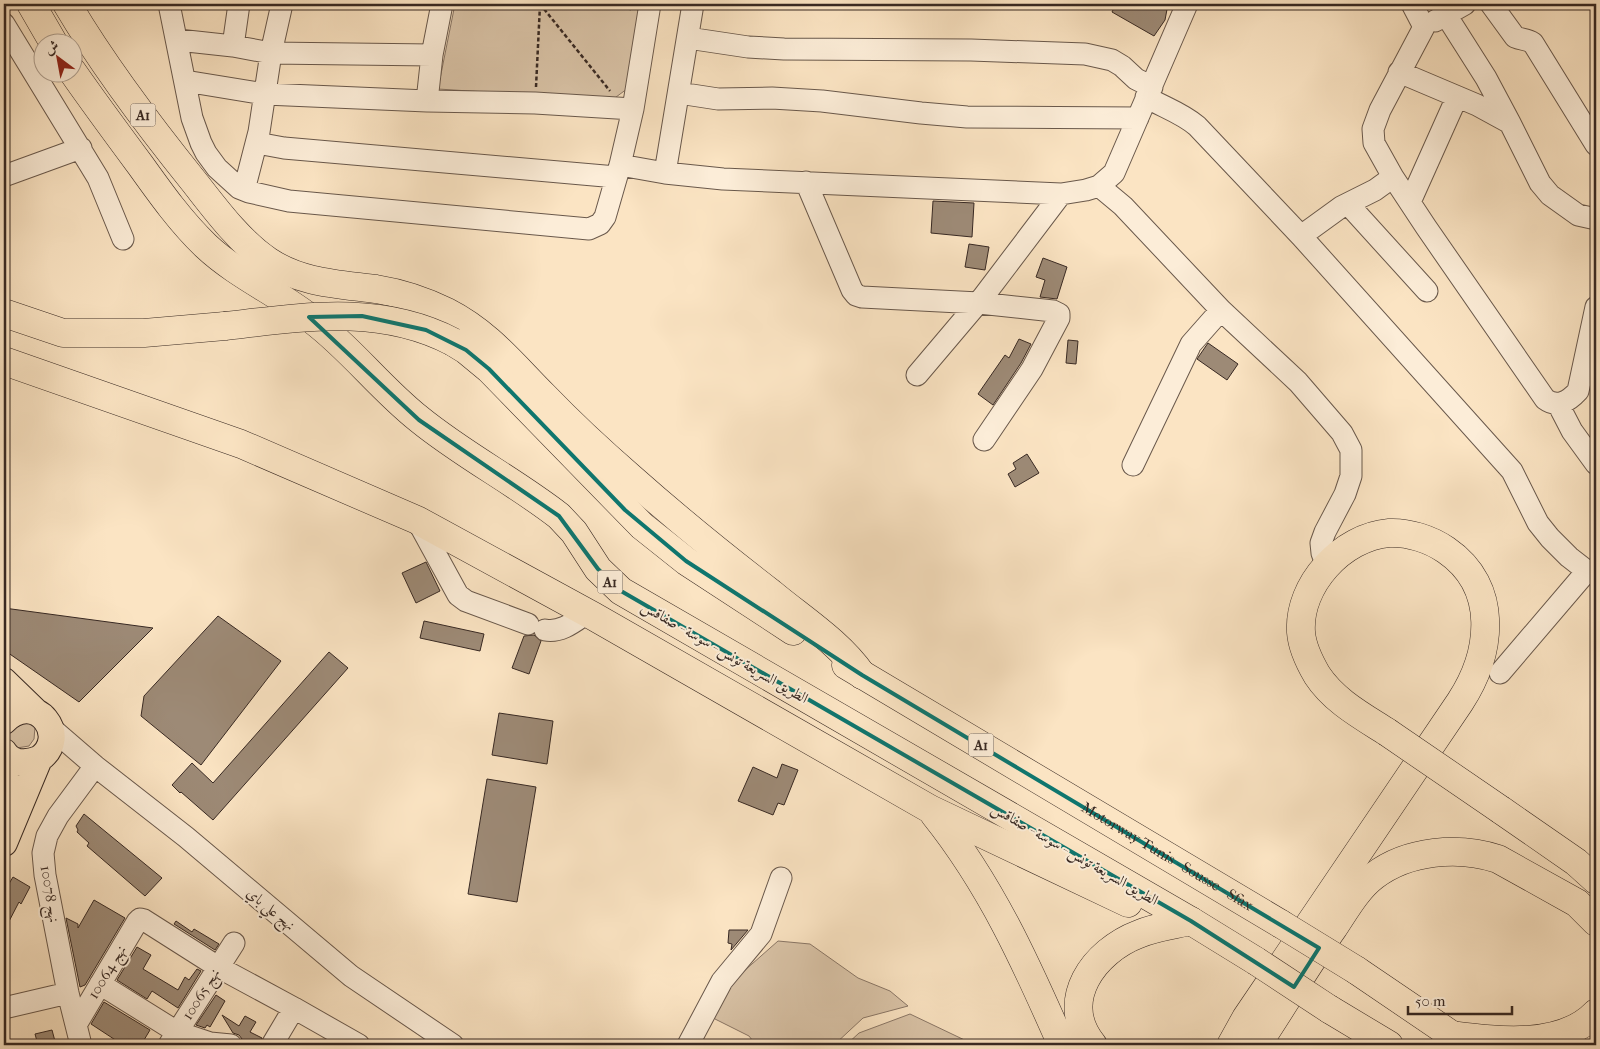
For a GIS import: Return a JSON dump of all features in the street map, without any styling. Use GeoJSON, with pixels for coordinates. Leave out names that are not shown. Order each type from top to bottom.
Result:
{"type":"FeatureCollection","features":[{"type":"Feature","properties":{"kind":"highway"},"geometry":{"type":"LineString","coordinates":[[31,4],[47,32]]}},
{"type":"Feature","properties":{"kind":"highway","name":"A1"},"geometry":{"type":"LineString","coordinates":[[67,4],[86,35],[172,155],[226,222],[254,250],[278,266],[305,278],[413,298],[447,312],[477,330],[504,353],[561,413],[629,477],[728,560],[837,646],[862,675]]}},
{"type":"Feature","properties":{"kind":"highway","name":"الطريق السريعة تونس - سوسة - صفاقس"},"geometry":{"type":"LineString","coordinates":[[80,82],[172,209],[204,244],[237,271],[279,296],[321,326],[374,379],[419,420],[559,516],[574,532],[598,569],[621,591],[1191,921],[1256,961],[1329,1010],[1389,1045]]}},
{"type":"Feature","properties":{"kind":"highway","name":"Motorway Tunis - Sousse - Sfax"},"geometry":{"type":"LineString","coordinates":[[4,313],[63,333],[144,333],[316,316],[362,316],[411,326],[453,342],[489,369],[625,510],[660,542],[712,579],[862,675],[1301,936],[1356,970],[1459,1040]]}},
{"type":"Feature","properties":{"kind":"highway"},"geometry":{"type":"LineString","coordinates":[[4,361],[241,444],[417,520],[587,613],[930,809],[1120,900],[1142,906],[1161,904]]}},
{"type":"Feature","properties":{"kind":"highway"},"geometry":{"type":"LineString","coordinates":[[1231,1045],[1246,1018],[1301,936],[1468,690],[1480,663],[1485,631],[1482,598],[1470,574],[1451,554],[1428,540],[1389,533],[1375,536],[1348,548],[1327,566],[1310,590],[1305,604],[1301,633],[1305,648],[1326,687],[1348,706],[1387,732],[1501,810],[1576,862],[1596,880]]}},
{"type":"Feature","properties":{"kind":"highway"},"geometry":{"type":"LineString","coordinates":[[930,809],[967,858],[1001,914],[1035,983],[1062,1045]]}},
{"type":"Feature","properties":{"kind":"highway"},"geometry":{"type":"LineString","coordinates":[[1257,1045],[1301,936],[1357,894],[1374,877],[1405,860],[1417,856],[1451,852],[1478,853],[1498,859],[1577,903],[1596,922]]}},
{"type":"Feature","properties":{"kind":"highway"},"geometry":{"type":"LineString","coordinates":[[1093,1045],[1081,1024],[1078,1003],[1082,985],[1092,968],[1114,948],[1138,934],[1191,921]]}},
{"type":"Feature","properties":{"kind":"highway"},"geometry":{"type":"LineString","coordinates":[[1459,1040],[1514,1042],[1548,1040],[1576,1030],[1596,1013]]}},
{"type":"Feature","properties":{"kind":"highway"},"geometry":{"type":"LineString","coordinates":[[1214,1045],[1246,1018]]}},
{"type":"Feature","properties":{"kind":"main road"},"geometry":{"type":"LineString","coordinates":[[4,322],[63,333]]}},
{"type":"Feature","properties":{"kind":"main road"},"geometry":{"type":"LineString","coordinates":[[4,681],[44,720],[51,744],[41,758],[4,843]]}},
{"type":"Feature","properties":{"kind":"main road"},"geometry":{"type":"LineString","coordinates":[[4,721],[11,714],[23,710],[44,720]]}},
{"type":"Feature","properties":{"kind":"main road"},"geometry":{"type":"LineString","coordinates":[[4,752],[17,762],[28,763],[41,758]]}},
{"type":"Feature","properties":{"kind":"main road"},"geometry":{"type":"LineString","coordinates":[[4,765],[6,788],[4,800]]}},
{"type":"Feature","properties":{"kind":"street"},"geometry":{"type":"LineString","coordinates":[[169,4],[178,40],[192,118],[201,143],[217,168],[244,190],[289,201],[589,229],[600,224],[605,216],[618,171],[628,109],[650,7]]}},
{"type":"Feature","properties":{"kind":"street"},"geometry":{"type":"LineString","coordinates":[[233,46],[239,4]]}},
{"type":"Feature","properties":{"kind":"street"},"geometry":{"type":"LineString","coordinates":[[244,190],[257,143],[270,53],[282,4]]}},
{"type":"Feature","properties":{"kind":"street"},"geometry":{"type":"LineString","coordinates":[[427,101],[432,55],[442,4]]}},
{"type":"Feature","properties":{"kind":"street"},"geometry":{"type":"LineString","coordinates":[[665,173],[693,4]]}},
{"type":"Feature","properties":{"kind":"street"},"geometry":{"type":"LineString","coordinates":[[257,143],[284,148],[665,173],[723,179],[1061,194],[1100,186],[1114,173],[1187,4]]}},
{"type":"Feature","properties":{"kind":"street"},"geometry":{"type":"LineString","coordinates":[[1412,4],[1424,27]]}},
{"type":"Feature","properties":{"kind":"street"},"geometry":{"type":"LineString","coordinates":[[1465,4],[1424,27],[1380,110],[1373,129],[1374,143],[1410,202],[1545,399],[1551,403],[1558,404],[1573,397],[1578,391],[1593,341],[1596,307]]}},
{"type":"Feature","properties":{"kind":"street"},"geometry":{"type":"LineString","coordinates":[[1491,4],[1515,37],[1521,40],[1527,39],[1533,43],[1596,145]]}},
{"type":"Feature","properties":{"kind":"street"},"geometry":{"type":"LineString","coordinates":[[1446,15],[1486,78],[1540,183],[1550,195],[1578,214],[1596,219]]}},
{"type":"Feature","properties":{"kind":"street"},"geometry":{"type":"LineString","coordinates":[[4,24],[13,58],[81,148],[98,178],[124,240]]}},
{"type":"Feature","properties":{"kind":"street"},"geometry":{"type":"LineString","coordinates":[[688,38],[748,47],[784,49],[971,50],[1084,54],[1112,60],[1136,79],[1161,106],[1182,115],[1197,126],[1301,236],[1512,471],[1538,523],[1569,557],[1592,573],[1500,673]]}},
{"type":"Feature","properties":{"kind":"street"},"geometry":{"type":"LineString","coordinates":[[178,40],[233,46],[270,53],[432,55]]}},
{"type":"Feature","properties":{"kind":"street"},"geometry":{"type":"LineString","coordinates":[[1399,72],[1510,123]]}},
{"type":"Feature","properties":{"kind":"street"},"geometry":{"type":"LineString","coordinates":[[185,81],[265,94],[427,101],[535,103],[628,109]]}},
{"type":"Feature","properties":{"kind":"street"},"geometry":{"type":"LineString","coordinates":[[679,93],[718,99],[772,98],[822,101],[967,117],[1138,118]]}},
{"type":"Feature","properties":{"kind":"street"},"geometry":{"type":"LineString","coordinates":[[1410,202],[1457,97]]}},
{"type":"Feature","properties":{"kind":"street"},"geometry":{"type":"LineString","coordinates":[[4,176],[81,148]]}},
{"type":"Feature","properties":{"kind":"street"},"geometry":{"type":"LineString","coordinates":[[1301,236],[1341,206],[1375,190],[1393,177]]}},
{"type":"Feature","properties":{"kind":"street"},"geometry":{"type":"LineString","coordinates":[[806,182],[852,290],[856,295],[862,297],[979,303],[1053,311],[1059,314],[1059,318],[1032,369],[984,440]]}},
{"type":"Feature","properties":{"kind":"street"},"geometry":{"type":"LineString","coordinates":[[1100,186],[1130,212],[1221,310],[1298,382],[1342,433],[1351,450],[1351,476],[1321,542],[1322,553],[1327,566]]}},
{"type":"Feature","properties":{"kind":"street"},"geometry":{"type":"LineString","coordinates":[[917,375],[979,303],[1061,194]]}},
{"type":"Feature","properties":{"kind":"street"},"geometry":{"type":"LineString","coordinates":[[1348,204],[1427,292]]}},
{"type":"Feature","properties":{"kind":"street"},"geometry":{"type":"LineString","coordinates":[[1133,465],[1191,344],[1221,310]]}},
{"type":"Feature","properties":{"kind":"street"},"geometry":{"type":"LineString","coordinates":[[1558,404],[1572,431],[1596,464]]}},
{"type":"Feature","properties":{"kind":"street"},"geometry":{"type":"LineString","coordinates":[[417,520],[458,595],[466,601],[552,631],[564,628],[587,613]]}},
{"type":"Feature","properties":{"kind":"street","name":"نهج علي باي"},"geometry":{"type":"LineString","coordinates":[[44,720],[90,762],[186,837],[351,976],[453,1045]]}},
{"type":"Feature","properties":{"kind":"street"},"geometry":{"type":"LineString","coordinates":[[41,758],[90,762]]}},
{"type":"Feature","properties":{"kind":"street","name":"نهج 10078"},"geometry":{"type":"LineString","coordinates":[[78,1035],[45,874],[43,853],[47,836],[90,762]]}},
{"type":"Feature","properties":{"kind":"street"},"geometry":{"type":"LineString","coordinates":[[688,1045],[722,981],[761,934],[781,878]]}},
{"type":"Feature","properties":{"kind":"street","name":"نهج 10064"},"geometry":{"type":"LineString","coordinates":[[78,1035],[100,984],[140,920],[144,920],[218,967]]}},
{"type":"Feature","properties":{"kind":"street","name":"نهج 10065"},"geometry":{"type":"LineString","coordinates":[[173,1038],[234,943]]}},
{"type":"Feature","properties":{"kind":"street"},"geometry":{"type":"LineString","coordinates":[[218,967],[359,1045]]}},
{"type":"Feature","properties":{"kind":"street"},"geometry":{"type":"LineString","coordinates":[[100,984],[173,1038],[231,1045]]}},
{"type":"Feature","properties":{"kind":"street"},"geometry":{"type":"LineString","coordinates":[[4,1008],[68,993]]}},
{"type":"Feature","properties":{"kind":"street"},"geometry":{"type":"LineString","coordinates":[[272,1045],[294,1008]]}},
{"type":"Feature","properties":{"kind":"path"},"geometry":{"type":"LineString","coordinates":[[535,103],[540,4]]}},
{"type":"Feature","properties":{"kind":"path"},"geometry":{"type":"LineString","coordinates":[[540,4],[614,95],[628,109]]}},
{"type":"Feature","properties":{"kind":"path"},"geometry":{"type":"LineString","coordinates":[[578,4],[650,7]]}},
{"type":"Feature","properties":{"kind":"highlighted area"},"geometry":{"type":"Polygon","coordinates":[[[362,316],[426,330],[466,350],[489,369],[625,510],[686,561],[862,675],[1319,948],[1294,987],[1191,921],[621,591],[598,569],[559,516],[419,420],[309,317],[362,316]]]}},
{"type":"Feature","properties":{"kind":"shaded area"},"geometry":{"type":"Polygon","coordinates":[[[455,4],[641,4],[631,86],[612,100],[438,89],[455,4]]]}},
{"type":"Feature","properties":{"kind":"shaded area"},"geometry":{"type":"Polygon","coordinates":[[[21,717],[35,727],[34,739],[29,746],[17,748],[7,742],[4,730],[21,717]]]}},
{"type":"Feature","properties":{"kind":"shaded area"},"geometry":{"type":"Polygon","coordinates":[[[778,941],[810,944],[858,978],[890,991],[908,1006],[863,1018],[834,1045],[756,1045],[749,1036],[715,1019],[709,1012],[735,979],[778,941]]]}},
{"type":"Feature","properties":{"kind":"shaded area"},"geometry":{"type":"Polygon","coordinates":[[[910,1014],[975,1045],[846,1045],[859,1033],[910,1014]]]}},
{"type":"Feature","properties":{"kind":"building"},"geometry":{"type":"Polygon","coordinates":[[[1116,4],[1168,4],[1165,20],[1154,36],[1112,12],[1116,4]]]}},
{"type":"Feature","properties":{"kind":"building"},"geometry":{"type":"Polygon","coordinates":[[[933,201],[974,203],[972,237],[931,233],[933,201]]]}},
{"type":"Feature","properties":{"kind":"building"},"geometry":{"type":"Polygon","coordinates":[[[969,244],[989,247],[985,270],[965,267],[969,244]]]}},
{"type":"Feature","properties":{"kind":"building"},"geometry":{"type":"Polygon","coordinates":[[[1043,258],[1067,267],[1057,299],[1040,297],[1045,280],[1036,277],[1043,258]]]}},
{"type":"Feature","properties":{"kind":"building"},"geometry":{"type":"Polygon","coordinates":[[[1019,339],[1031,344],[1021,363],[993,405],[978,394],[1005,355],[1009,358],[1019,339]]]}},
{"type":"Feature","properties":{"kind":"building"},"geometry":{"type":"Polygon","coordinates":[[[1068,340],[1078,341],[1076,364],[1066,363],[1068,340]]]}},
{"type":"Feature","properties":{"kind":"building"},"geometry":{"type":"Polygon","coordinates":[[[1208,343],[1238,364],[1227,380],[1197,359],[1208,343]]]}},
{"type":"Feature","properties":{"kind":"building"},"geometry":{"type":"Polygon","coordinates":[[[1027,454],[1039,473],[1015,487],[1008,474],[1016,469],[1013,463],[1027,454]]]}},
{"type":"Feature","properties":{"kind":"building"},"geometry":{"type":"Polygon","coordinates":[[[426,562],[440,591],[416,603],[402,573],[426,562]]]}},
{"type":"Feature","properties":{"kind":"building"},"geometry":{"type":"Polygon","coordinates":[[[4,608],[153,628],[79,702],[4,650],[4,608]]]}},
{"type":"Feature","properties":{"kind":"building"},"geometry":{"type":"Polygon","coordinates":[[[218,616],[281,661],[201,765],[141,716],[144,696],[218,616]]]}},
{"type":"Feature","properties":{"kind":"building"},"geometry":{"type":"Polygon","coordinates":[[[424,621],[484,634],[480,651],[420,638],[424,621]]]}},
{"type":"Feature","properties":{"kind":"building"},"geometry":{"type":"Polygon","coordinates":[[[534,635],[541,641],[529,674],[512,668],[524,636],[534,635]]]}},
{"type":"Feature","properties":{"kind":"building"},"geometry":{"type":"Polygon","coordinates":[[[329,652],[348,668],[213,820],[172,785],[192,763],[213,783],[329,652]]]}},
{"type":"Feature","properties":{"kind":"building"},"geometry":{"type":"Polygon","coordinates":[[[499,713],[553,721],[547,764],[492,755],[499,713]]]}},
{"type":"Feature","properties":{"kind":"building"},"geometry":{"type":"Polygon","coordinates":[[[782,764],[798,770],[784,805],[778,803],[773,815],[738,801],[753,767],[777,778],[782,764]]]}},
{"type":"Feature","properties":{"kind":"building"},"geometry":{"type":"Polygon","coordinates":[[[487,779],[536,787],[517,902],[468,894],[487,779]]]}},
{"type":"Feature","properties":{"kind":"building"},"geometry":{"type":"Polygon","coordinates":[[[84,814],[162,878],[145,896],[87,846],[89,843],[77,832],[76,826],[84,814]]]}},
{"type":"Feature","properties":{"kind":"building"},"geometry":{"type":"Polygon","coordinates":[[[13,877],[30,887],[21,904],[19,902],[4,931],[4,892],[13,877]]]}},
{"type":"Feature","properties":{"kind":"building"},"geometry":{"type":"Polygon","coordinates":[[[94,900],[125,918],[85,985],[80,987],[66,918],[78,924],[78,928],[94,900]]]}},
{"type":"Feature","properties":{"kind":"building"},"geometry":{"type":"Polygon","coordinates":[[[176,921],[192,932],[194,929],[219,944],[215,950],[174,924],[176,921]]]}},
{"type":"Feature","properties":{"kind":"building"},"geometry":{"type":"Polygon","coordinates":[[[729,930],[748,930],[731,950],[732,944],[728,943],[729,930]]]}},
{"type":"Feature","properties":{"kind":"building"},"geometry":{"type":"Polygon","coordinates":[[[137,947],[151,955],[143,969],[178,990],[185,977],[189,980],[197,969],[201,971],[178,1008],[152,991],[147,999],[117,980],[137,947]]]}},
{"type":"Feature","properties":{"kind":"building"},"geometry":{"type":"Polygon","coordinates":[[[216,995],[225,1001],[210,1027],[207,1025],[205,1028],[196,1025],[216,995]]]}},
{"type":"Feature","properties":{"kind":"building"},"geometry":{"type":"Polygon","coordinates":[[[104,1002],[150,1030],[141,1045],[123,1045],[91,1024],[104,1002]]]}},
{"type":"Feature","properties":{"kind":"building"},"geometry":{"type":"Polygon","coordinates":[[[222,1015],[239,1026],[245,1016],[256,1022],[250,1032],[262,1038],[260,1045],[243,1045],[242,1039],[239,1035],[233,1033],[222,1015]]]}},
{"type":"Feature","properties":{"kind":"building"},"geometry":{"type":"Polygon","coordinates":[[[52,1030],[56,1045],[38,1045],[35,1034],[52,1030]]]}}]}
